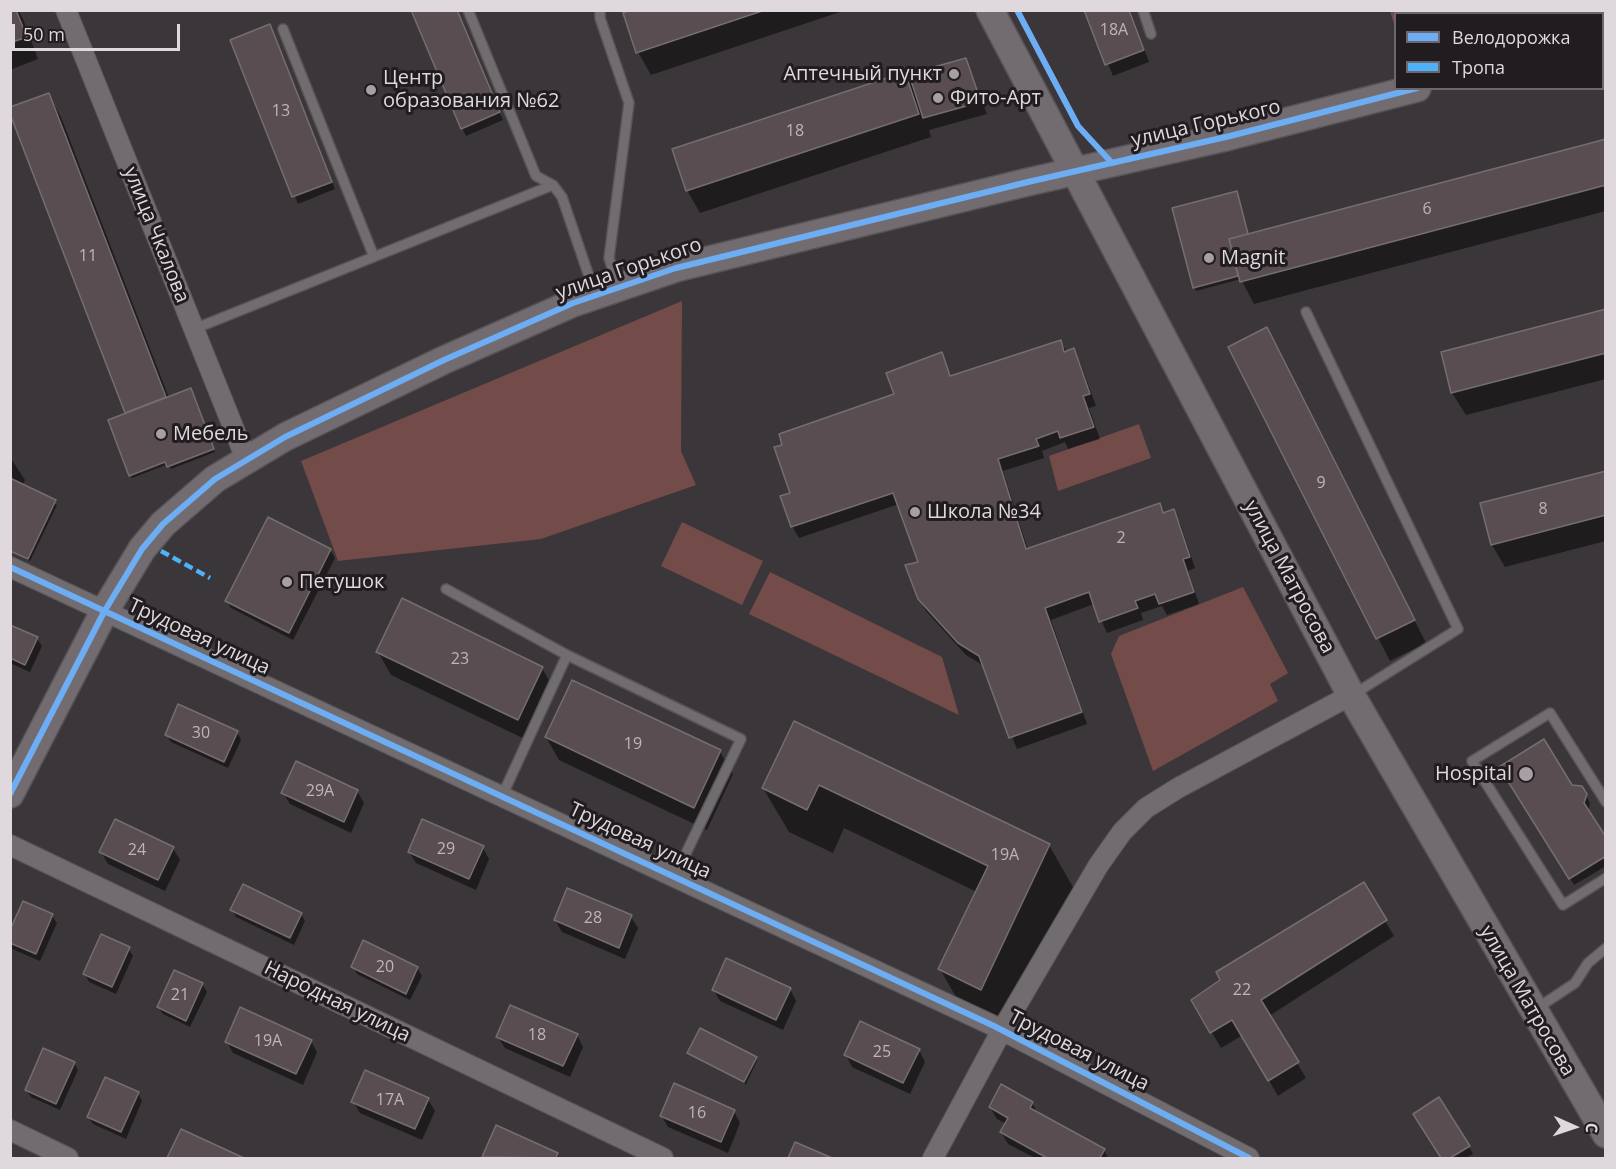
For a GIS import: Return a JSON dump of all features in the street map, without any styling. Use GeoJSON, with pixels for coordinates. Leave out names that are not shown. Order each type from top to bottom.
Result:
{"type":"FeatureCollection","features":[{"type":"Feature","properties":{"kind":"street","name":"улица Чкалова"},"geometry":{"type":"LineString","coordinates":[[66,10],[246,459]]}},
{"type":"Feature","properties":{"kind":"street","name":"улица Матросова"},"geometry":{"type":"LineString","coordinates":[[990,10],[1351,695],[1605,1134]]}},
{"type":"Feature","properties":{"kind":"street","name":"улица Горького"},"geometry":{"type":"LineString","coordinates":[[10,794],[104,612],[142,549],[163,524],[215,479],[285,437],[444,360],[606,291],[735,252],[1220,139],[1409,90]]}},
{"type":"Feature","properties":{"kind":"street","name":"Трудовая улица"},"geometry":{"type":"LineString","coordinates":[[10,567],[1002,1030],[1250,1158]]}},
{"type":"Feature","properties":{"kind":"street"},"geometry":{"type":"LineString","coordinates":[[933,1158],[1002,1030],[1098,866],[1122,832],[1146,808],[1351,695]]}},
{"type":"Feature","properties":{"kind":"street","name":"Народная улица"},"geometry":{"type":"LineString","coordinates":[[10,845],[663,1158]]}},
{"type":"Feature","properties":{"kind":"street"},"geometry":{"type":"LineString","coordinates":[[10,1130],[68,1158]]}},
{"type":"Feature","properties":{"kind":"lane"},"geometry":{"type":"LineString","coordinates":[[468,10],[536,176],[554,185],[562,197],[606,291]]}},
{"type":"Feature","properties":{"kind":"lane"},"geometry":{"type":"LineString","coordinates":[[600,10],[600,18],[629,103],[606,291]]}},
{"type":"Feature","properties":{"kind":"lane"},"geometry":{"type":"LineString","coordinates":[[1143,10],[1151,34]]}},
{"type":"Feature","properties":{"kind":"lane"},"geometry":{"type":"LineString","coordinates":[[282,29],[374,257]]}},
{"type":"Feature","properties":{"kind":"lane"},"geometry":{"type":"LineString","coordinates":[[194,329],[554,185]]}},
{"type":"Feature","properties":{"kind":"lane"},"geometry":{"type":"LineString","coordinates":[[1306,312],[1458,629],[1351,695]]}},
{"type":"Feature","properties":{"kind":"lane"},"geometry":{"type":"LineString","coordinates":[[446,589],[567,655],[741,739],[675,876]]}},
{"type":"Feature","properties":{"kind":"lane"},"geometry":{"type":"LineString","coordinates":[[502,796],[567,655]]}},
{"type":"Feature","properties":{"kind":"lane"},"geometry":{"type":"LineString","coordinates":[[1605,802],[1550,712],[1473,761],[1563,905],[1605,878]]}},
{"type":"Feature","properties":{"kind":"lane"},"geometry":{"type":"LineString","coordinates":[[1533,1011],[1575,983],[1588,963],[1605,948]]}},
{"type":"Feature","properties":{"kind":"shaded area"},"geometry":{"type":"Polygon","coordinates":[[[1390,10],[1477,11],[1394,12],[1394,24],[1390,10]]]}},
{"type":"Feature","properties":{"kind":"shaded area"},"geometry":{"type":"Polygon","coordinates":[[[682,301],[681,451],[696,485],[541,539],[338,561],[301,461],[682,301]]]}},
{"type":"Feature","properties":{"kind":"shaded area"},"geometry":{"type":"Polygon","coordinates":[[[1139,424],[1151,458],[1058,491],[1049,456],[1139,424]]]}},
{"type":"Feature","properties":{"kind":"shaded area"},"geometry":{"type":"Polygon","coordinates":[[[682,522],[763,561],[742,605],[661,566],[682,522]]]}},
{"type":"Feature","properties":{"kind":"shaded area"},"geometry":{"type":"Polygon","coordinates":[[[770,572],[942,657],[959,715],[749,614],[770,572]]]}},
{"type":"Feature","properties":{"kind":"shaded area"},"geometry":{"type":"Polygon","coordinates":[[[1243,587],[1288,673],[1270,684],[1278,701],[1153,771],[1111,654],[1119,636],[1243,587]]]}},
{"type":"Feature","properties":{"kind":"building"},"geometry":{"type":"Polygon","coordinates":[[[10,10],[16,10],[27,37],[10,43],[10,10]]]}},
{"type":"Feature","properties":{"kind":"building"},"geometry":{"type":"Polygon","coordinates":[[[411,10],[457,10],[500,112],[461,129],[411,10]]]}},
{"type":"Feature","properties":{"kind":"building"},"geometry":{"type":"Polygon","coordinates":[[[631,10],[765,10],[636,53],[623,13],[631,10]]]}},
{"type":"Feature","properties":{"kind":"building"},"geometry":{"type":"Polygon","coordinates":[[[1084,10],[1129,10],[1144,50],[1105,65],[1084,10]]]}},
{"type":"Feature","properties":{"kind":"building"},"geometry":{"type":"Polygon","coordinates":[[[270,24],[332,182],[292,197],[230,40],[270,24]]]}},
{"type":"Feature","properties":{"kind":"building"},"geometry":{"type":"Polygon","coordinates":[[[966,58],[981,102],[923,118],[909,74],[966,58]]]}},
{"type":"Feature","properties":{"kind":"building"},"geometry":{"type":"Polygon","coordinates":[[[905,72],[919,114],[686,191],[672,149],[905,72]]]}},
{"type":"Feature","properties":{"kind":"building"},"geometry":{"type":"Polygon","coordinates":[[[49,93],[166,397],[125,413],[10,114],[10,107],[49,93]]]}},
{"type":"Feature","properties":{"kind":"building"},"geometry":{"type":"Polygon","coordinates":[[[1606,139],[1606,185],[1240,282],[1229,239],[1606,139]]]}},
{"type":"Feature","properties":{"kind":"building","name":"Magnit"},"geometry":{"type":"Polygon","coordinates":[[[1237,191],[1248,234],[1229,239],[1238,276],[1193,288],[1172,208],[1237,191]]]}},
{"type":"Feature","properties":{"kind":"building"},"geometry":{"type":"Polygon","coordinates":[[[1606,309],[1606,353],[1451,393],[1441,352],[1606,309]]]}},
{"type":"Feature","properties":{"kind":"building"},"geometry":{"type":"Polygon","coordinates":[[[1267,327],[1415,620],[1376,639],[1228,347],[1267,327]]]}},
{"type":"Feature","properties":{"kind":"building"},"geometry":{"type":"Polygon","coordinates":[[[1061,340],[1064,352],[1074,348],[1090,394],[1083,396],[1094,427],[1060,438],[1058,431],[1036,439],[1039,446],[998,459],[1026,549],[1160,503],[1163,513],[1174,509],[1190,557],[1183,559],[1194,592],[1159,604],[1155,594],[1135,601],[1138,608],[1099,622],[1089,592],[1045,608],[1082,712],[1009,738],[979,656],[958,643],[918,599],[905,565],[918,562],[893,493],[791,527],[780,496],[790,493],[774,447],[782,445],[779,434],[894,394],[886,373],[942,352],[950,376],[1061,340]]]}},
{"type":"Feature","properties":{"kind":"building","name":"Мебель"},"geometry":{"type":"Polygon","coordinates":[[[191,388],[214,449],[167,467],[165,462],[129,476],[108,420],[191,388]]]}},
{"type":"Feature","properties":{"kind":"building"},"geometry":{"type":"Polygon","coordinates":[[[1606,471],[1606,515],[1491,545],[1480,503],[1606,471]]]}},
{"type":"Feature","properties":{"kind":"building"},"geometry":{"type":"Polygon","coordinates":[[[10,478],[56,500],[28,559],[10,551],[10,478]]]}},
{"type":"Feature","properties":{"kind":"building"},"geometry":{"type":"Polygon","coordinates":[[[268,517],[331,549],[289,633],[225,601],[268,517]]]}},
{"type":"Feature","properties":{"kind":"building"},"geometry":{"type":"Polygon","coordinates":[[[402,598],[543,667],[518,720],[376,652],[402,598]]]}},
{"type":"Feature","properties":{"kind":"building"},"geometry":{"type":"Polygon","coordinates":[[[10,625],[38,637],[25,665],[10,658],[10,625]]]}},
{"type":"Feature","properties":{"kind":"building"},"geometry":{"type":"Polygon","coordinates":[[[572,680],[721,750],[694,808],[545,737],[572,680]]]}},
{"type":"Feature","properties":{"kind":"building"},"geometry":{"type":"Polygon","coordinates":[[[178,704],[238,731],[224,762],[165,735],[178,704]]]}},
{"type":"Feature","properties":{"kind":"building"},"geometry":{"type":"Polygon","coordinates":[[[794,721],[1050,844],[981,990],[938,969],[988,866],[819,785],[807,810],[762,788],[794,721]]]}},
{"type":"Feature","properties":{"kind":"building"},"geometry":{"type":"Polygon","coordinates":[[[1544,739],[1572,785],[1582,786],[1587,794],[1584,803],[1606,837],[1606,856],[1569,879],[1499,767],[1544,739]]]}},
{"type":"Feature","properties":{"kind":"building"},"geometry":{"type":"Polygon","coordinates":[[[296,761],[358,790],[344,822],[281,793],[296,761]]]}},
{"type":"Feature","properties":{"kind":"building"},"geometry":{"type":"Polygon","coordinates":[[[115,819],[174,847],[158,880],[99,852],[115,819]]]}},
{"type":"Feature","properties":{"kind":"building"},"geometry":{"type":"Polygon","coordinates":[[[422,819],[484,846],[469,879],[408,852],[422,819]]]}},
{"type":"Feature","properties":{"kind":"building"},"geometry":{"type":"Polygon","coordinates":[[[1364,882],[1387,920],[1261,1000],[1299,1062],[1268,1081],[1232,1020],[1210,1033],[1191,1000],[1220,980],[1216,972],[1364,882]]]}},
{"type":"Feature","properties":{"kind":"building"},"geometry":{"type":"Polygon","coordinates":[[[243,884],[302,913],[290,938],[230,910],[243,884]]]}},
{"type":"Feature","properties":{"kind":"building"},"geometry":{"type":"Polygon","coordinates":[[[567,888],[632,915],[619,948],[554,920],[567,888]]]}},
{"type":"Feature","properties":{"kind":"building"},"geometry":{"type":"Polygon","coordinates":[[[23,901],[53,914],[36,954],[10,943],[10,930],[23,901]]]}},
{"type":"Feature","properties":{"kind":"building"},"geometry":{"type":"Polygon","coordinates":[[[101,934],[130,947],[112,987],[83,974],[101,934]]]}},
{"type":"Feature","properties":{"kind":"building"},"geometry":{"type":"Polygon","coordinates":[[[363,940],[418,967],[406,994],[351,967],[363,940]]]}},
{"type":"Feature","properties":{"kind":"building"},"geometry":{"type":"Polygon","coordinates":[[[726,958],[791,988],[776,1020],[712,990],[726,958]]]}},
{"type":"Feature","properties":{"kind":"building"},"geometry":{"type":"Polygon","coordinates":[[[174,970],[203,983],[186,1021],[157,1007],[174,970]]]}},
{"type":"Feature","properties":{"kind":"building"},"geometry":{"type":"Polygon","coordinates":[[[510,1005],[578,1034],[563,1066],[496,1037],[510,1005]]]}},
{"type":"Feature","properties":{"kind":"building"},"geometry":{"type":"Polygon","coordinates":[[[240,1007],[312,1040],[296,1074],[225,1042],[240,1007]]]}},
{"type":"Feature","properties":{"kind":"building"},"geometry":{"type":"Polygon","coordinates":[[[860,1021],[920,1049],[903,1083],[844,1055],[860,1021]]]}},
{"type":"Feature","properties":{"kind":"building"},"geometry":{"type":"Polygon","coordinates":[[[700,1028],[757,1057],[744,1082],[687,1053],[700,1028]]]}},
{"type":"Feature","properties":{"kind":"building"},"geometry":{"type":"Polygon","coordinates":[[[43,1048],[75,1062],[56,1104],[25,1090],[43,1048]]]}},
{"type":"Feature","properties":{"kind":"building"},"geometry":{"type":"Polygon","coordinates":[[[365,1070],[429,1098],[415,1129],[351,1102],[365,1070]]]}},
{"type":"Feature","properties":{"kind":"building"},"geometry":{"type":"Polygon","coordinates":[[[105,1077],[139,1092],[121,1132],[87,1117],[105,1077]]]}},
{"type":"Feature","properties":{"kind":"building"},"geometry":{"type":"Polygon","coordinates":[[[674,1083],[735,1110],[721,1142],[660,1116],[674,1083]]]}},
{"type":"Feature","properties":{"kind":"building"},"geometry":{"type":"Polygon","coordinates":[[[1001,1084],[1033,1102],[1030,1108],[1105,1149],[1100,1158],[1047,1158],[1000,1132],[1008,1118],[989,1107],[1001,1084]]]}},
{"type":"Feature","properties":{"kind":"building"},"geometry":{"type":"Polygon","coordinates":[[[1439,1097],[1470,1146],[1450,1158],[1441,1158],[1413,1114],[1439,1097]]]}},
{"type":"Feature","properties":{"kind":"building"},"geometry":{"type":"Polygon","coordinates":[[[496,1125],[558,1153],[556,1158],[482,1157],[496,1125]]]}},
{"type":"Feature","properties":{"kind":"building"},"geometry":{"type":"Polygon","coordinates":[[[181,1129],[244,1158],[167,1158],[181,1129]]]}},
{"type":"Feature","properties":{"kind":"building"},"geometry":{"type":"Polygon","coordinates":[[[795,1142],[832,1158],[788,1158],[795,1142]]]}},
{"type":"Feature","properties":{"kind":"marked path"},"geometry":{"type":"LineString","coordinates":[[161,551],[210,578]]}},
{"type":"Feature","properties":{"kind":"cycle path"},"geometry":{"type":"LineString","coordinates":[[1017,10],[1078,126],[1112,163]]}},
{"type":"Feature","properties":{"kind":"cycle path"},"geometry":{"type":"LineString","coordinates":[[10,794],[104,612],[142,549],[163,524],[215,479],[285,437],[444,360],[573,303],[676,268],[1028,182],[1230,136],[1409,90]]}},
{"type":"Feature","properties":{"kind":"cycle path"},"geometry":{"type":"LineString","coordinates":[[10,567],[994,1026],[1249,1158]]}},
{"type":"Feature","properties":{"kind":"place","name":"Аптечный пункт"},"geometry":{"type":"Point","coordinates":[954,74]}},
{"type":"Feature","properties":{"kind":"place","name":"Центр образования №62"},"geometry":{"type":"Point","coordinates":[371,90]}},
{"type":"Feature","properties":{"kind":"place","name":"Фито-Арт"},"geometry":{"type":"Point","coordinates":[938,98]}},
{"type":"Feature","properties":{"kind":"place","name":"Magnit"},"geometry":{"type":"Point","coordinates":[1209,258]}},
{"type":"Feature","properties":{"kind":"place","name":"Мебель"},"geometry":{"type":"Point","coordinates":[161,434]}},
{"type":"Feature","properties":{"kind":"place","name":"Школа №34"},"geometry":{"type":"Point","coordinates":[915,512]}},
{"type":"Feature","properties":{"kind":"place","name":"Петушок"},"geometry":{"type":"Point","coordinates":[287,582]}},
{"type":"Feature","properties":{"kind":"place","name":"Hospital"},"geometry":{"type":"Point","coordinates":[1526,774]}}]}
